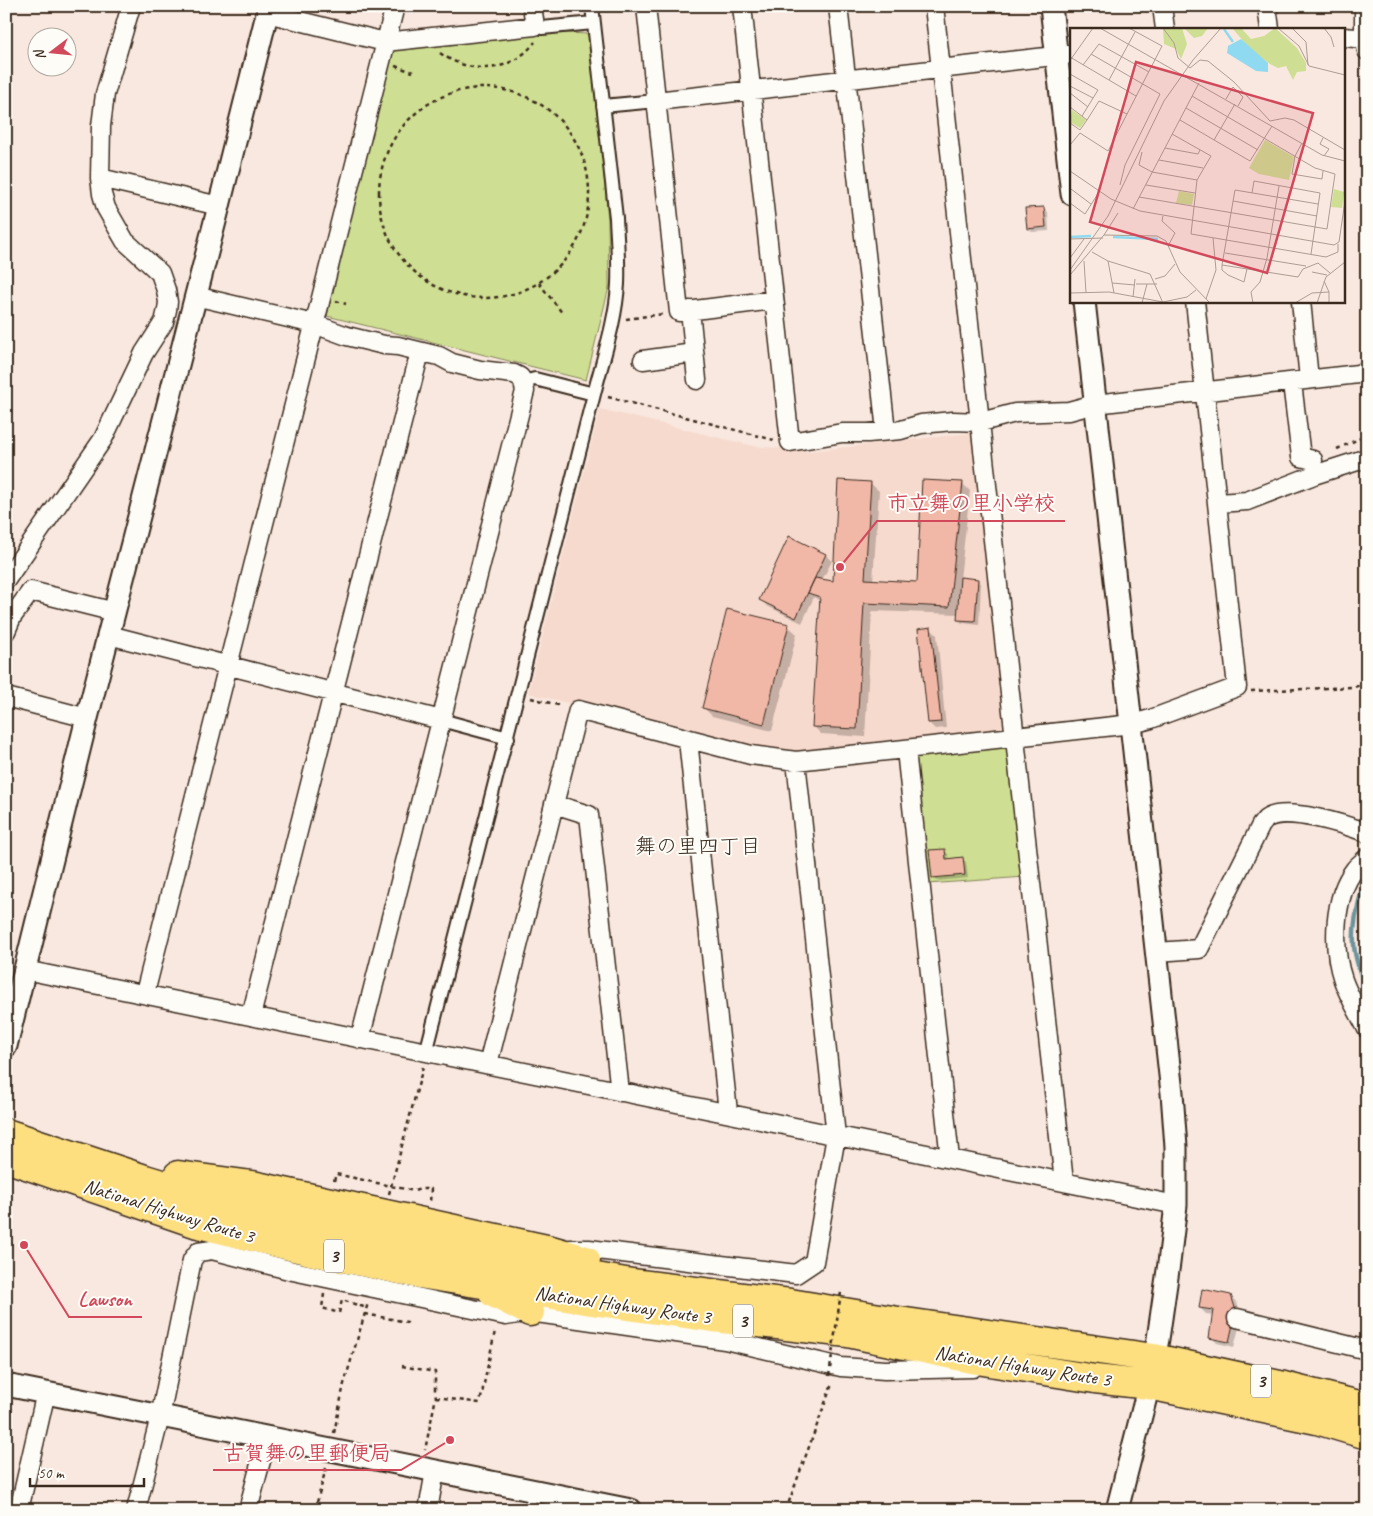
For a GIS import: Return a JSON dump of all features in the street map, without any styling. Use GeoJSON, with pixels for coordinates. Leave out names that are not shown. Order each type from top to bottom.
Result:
{"type":"FeatureCollection","features":[{"type":"Feature","properties":{"kind":"highway","name":"National Highway Route 3"},"geometry":{"type":"LineString","coordinates":[[6,1132],[144,1179],[244,1209],[429,1249],[632,1282],[790,1303],[892,1320],[1154,1358],[1284,1386],[1367,1407]]}},
{"type":"Feature","properties":{"kind":"highway","name":"National Highway Route 3"},"geometry":{"type":"LineString","coordinates":[[6,1158],[198,1224],[310,1251],[419,1274],[713,1318],[848,1333],[971,1359],[1095,1379],[1149,1385],[1317,1420],[1367,1435]]}},
{"type":"Feature","properties":{"kind":"highway"},"geometry":{"type":"LineString","coordinates":[[144,1179],[170,1174],[252,1185],[551,1250],[602,1265],[632,1282]]}},
{"type":"Feature","properties":{"kind":"highway"},"geometry":{"type":"LineString","coordinates":[[471,1282],[530,1312]]}},
{"type":"Feature","properties":{"kind":"street"},"geometry":{"type":"LineString","coordinates":[[6,580],[102,439],[144,353],[164,322],[168,302],[160,273],[125,242],[106,208],[100,178],[101,126],[106,94],[131,6]]}},
{"type":"Feature","properties":{"kind":"street"},"geometry":{"type":"LineString","coordinates":[[145,993],[395,6]]}},
{"type":"Feature","properties":{"kind":"street"},"geometry":{"type":"LineString","coordinates":[[532,6],[535,26]]}},
{"type":"Feature","properties":{"kind":"street"},"geometry":{"type":"LineString","coordinates":[[426,1053],[508,738],[517,694],[612,321],[618,286],[618,253],[592,6]]}},
{"type":"Feature","properties":{"kind":"street"},"geometry":{"type":"LineString","coordinates":[[646,6],[656,101],[685,311],[694,353],[697,380]]}},
{"type":"Feature","properties":{"kind":"street"},"geometry":{"type":"LineString","coordinates":[[742,6],[790,442],[842,432],[868,433],[901,430],[921,424],[953,420],[981,422],[1015,413],[1069,411],[1095,404],[1367,373]]}},
{"type":"Feature","properties":{"kind":"street"},"geometry":{"type":"LineString","coordinates":[[838,6],[886,431]]}},
{"type":"Feature","properties":{"kind":"street"},"geometry":{"type":"LineString","coordinates":[[934,6],[1064,1182]]}},
{"type":"Feature","properties":{"kind":"street"},"geometry":{"type":"LineString","coordinates":[[1051,6],[1064,55],[1070,159]]}},
{"type":"Feature","properties":{"kind":"street"},"geometry":{"type":"LineString","coordinates":[[1162,6],[1165,28]]}},
{"type":"Feature","properties":{"kind":"street"},"geometry":{"type":"LineString","coordinates":[[1267,6],[1270,28]]}},
{"type":"Feature","properties":{"kind":"street"},"geometry":{"type":"LineString","coordinates":[[1346,37],[1366,42],[1364,6]]}},
{"type":"Feature","properties":{"kind":"street"},"geometry":{"type":"LineString","coordinates":[[6,1046],[87,718],[268,10],[386,42],[535,26],[542,28],[593,23]]}},
{"type":"Feature","properties":{"kind":"street"},"geometry":{"type":"LineString","coordinates":[[603,106],[1064,55]]}},
{"type":"Feature","properties":{"kind":"street"},"geometry":{"type":"LineString","coordinates":[[100,178],[219,206]]}},
{"type":"Feature","properties":{"kind":"street"},"geometry":{"type":"LineString","coordinates":[[195,296],[314,324],[347,336],[384,346],[398,346],[439,356],[452,363],[480,370],[514,374],[520,377],[525,391],[360,1039]]}},
{"type":"Feature","properties":{"kind":"street"},"geometry":{"type":"LineString","coordinates":[[685,311],[774,300]]}},
{"type":"Feature","properties":{"kind":"street"},"geometry":{"type":"LineString","coordinates":[[1084,302],[1157,952],[1176,1147],[1176,1205],[1154,1358],[1149,1385],[1117,1510]]}},
{"type":"Feature","properties":{"kind":"street"},"geometry":{"type":"LineString","coordinates":[[488,1064],[578,710],[751,755],[796,761],[1132,724],[1237,687],[1195,302]]}},
{"type":"Feature","properties":{"kind":"street"},"geometry":{"type":"LineString","coordinates":[[1301,302],[1310,379]]}},
{"type":"Feature","properties":{"kind":"street"},"geometry":{"type":"LineString","coordinates":[[251,1016],[420,352]]}},
{"type":"Feature","properties":{"kind":"street"},"geometry":{"type":"LineString","coordinates":[[644,360],[694,353]]}},
{"type":"Feature","properties":{"kind":"street"},"geometry":{"type":"LineString","coordinates":[[523,382],[536,379],[594,394]]}},
{"type":"Feature","properties":{"kind":"street"},"geometry":{"type":"LineString","coordinates":[[1292,383],[1301,457],[1314,460]]}},
{"type":"Feature","properties":{"kind":"street"},"geometry":{"type":"LineString","coordinates":[[1218,503],[1246,501],[1314,475],[1367,458]]}},
{"type":"Feature","properties":{"kind":"street"},"geometry":{"type":"LineString","coordinates":[[6,631],[12,617],[31,591],[115,612]]}},
{"type":"Feature","properties":{"kind":"street"},"geometry":{"type":"LineString","coordinates":[[109,635],[508,738]]}},
{"type":"Feature","properties":{"kind":"street"},"geometry":{"type":"LineString","coordinates":[[6,697],[87,718]]}},
{"type":"Feature","properties":{"kind":"street"},"geometry":{"type":"LineString","coordinates":[[688,740],[728,1112]]}},
{"type":"Feature","properties":{"kind":"street"},"geometry":{"type":"LineString","coordinates":[[906,750],[950,1159]]}},
{"type":"Feature","properties":{"kind":"street"},"geometry":{"type":"LineString","coordinates":[[551,1250],[589,1249],[796,1274],[814,1262],[836,1136],[796,761]]}},
{"type":"Feature","properties":{"kind":"street"},"geometry":{"type":"LineString","coordinates":[[554,804],[589,815],[620,1092]]}},
{"type":"Feature","properties":{"kind":"street"},"geometry":{"type":"LineString","coordinates":[[1157,952],[1199,949],[1261,825],[1267,818],[1278,815],[1300,815],[1329,820],[1367,833]]}},
{"type":"Feature","properties":{"kind":"street"},"geometry":{"type":"LineString","coordinates":[[1367,858],[1355,869],[1346,885],[1336,928],[1337,954],[1343,981],[1367,1029]]}},
{"type":"Feature","properties":{"kind":"street"},"geometry":{"type":"LineString","coordinates":[[25,970],[145,993],[426,1053],[728,1112],[836,1136],[1176,1205]]}},
{"type":"Feature","properties":{"kind":"street"},"geometry":{"type":"LineString","coordinates":[[136,1510],[160,1417],[192,1260],[198,1252],[212,1250],[292,1271],[506,1316],[530,1312],[725,1340],[841,1367],[885,1370],[1013,1366]]}},
{"type":"Feature","properties":{"kind":"street"},"geometry":{"type":"LineString","coordinates":[[1237,1318],[1367,1350]]}},
{"type":"Feature","properties":{"kind":"street"},"geometry":{"type":"LineString","coordinates":[[6,1385],[428,1470],[531,1500],[631,1510]]}},
{"type":"Feature","properties":{"kind":"street"},"geometry":{"type":"LineString","coordinates":[[19,1510],[46,1392]]}},
{"type":"Feature","properties":{"kind":"street"},"geometry":{"type":"LineString","coordinates":[[248,1510],[267,1438]]}},
{"type":"Feature","properties":{"kind":"street"},"geometry":{"type":"LineString","coordinates":[[428,1470],[428,1510]]}},
{"type":"Feature","properties":{"kind":"path"},"geometry":{"type":"LineString","coordinates":[[430,38],[439,53],[452,62],[471,68],[492,68],[512,62],[529,49],[537,36],[535,26]]}},
{"type":"Feature","properties":{"kind":"path"},"geometry":{"type":"LineString","coordinates":[[489,89],[504,90],[526,97],[544,107],[569,132],[580,151],[589,186],[589,210],[578,241],[570,254],[555,271],[539,283],[518,293],[503,297],[468,297],[446,292],[411,268],[400,256],[387,231],[382,216],[379,183],[388,148],[406,124],[418,112],[435,100],[459,91],[489,89]]}},
{"type":"Feature","properties":{"kind":"path"},"geometry":{"type":"LineString","coordinates":[[539,283],[563,314]]}},
{"type":"Feature","properties":{"kind":"path"},"geometry":{"type":"LineString","coordinates":[[612,321],[685,311]]}},
{"type":"Feature","properties":{"kind":"path"},"geometry":{"type":"LineString","coordinates":[[594,394],[767,439],[790,442]]}},
{"type":"Feature","properties":{"kind":"path"},"geometry":{"type":"LineString","coordinates":[[1314,460],[1367,435]]}},
{"type":"Feature","properties":{"kind":"path"},"geometry":{"type":"LineString","coordinates":[[1278,690],[1354,686],[1367,683]]}},
{"type":"Feature","properties":{"kind":"path"},"geometry":{"type":"LineString","coordinates":[[517,694],[578,710]]}},
{"type":"Feature","properties":{"kind":"path"},"geometry":{"type":"LineString","coordinates":[[389,1196],[426,1053]]}},
{"type":"Feature","properties":{"kind":"path"},"geometry":{"type":"LineString","coordinates":[[336,1174],[414,1191],[431,1189],[430,1208]]}},
{"type":"Feature","properties":{"kind":"path"},"geometry":{"type":"LineString","coordinates":[[325,1289],[322,1308],[339,1313],[342,1300],[367,1308]]}},
{"type":"Feature","properties":{"kind":"path"},"geometry":{"type":"LineString","coordinates":[[829,1376],[841,1292]]}},
{"type":"Feature","properties":{"kind":"path"},"geometry":{"type":"LineString","coordinates":[[315,1510],[344,1384],[368,1301]]}},
{"type":"Feature","properties":{"kind":"path"},"geometry":{"type":"LineString","coordinates":[[365,1314],[412,1323]]}},
{"type":"Feature","properties":{"kind":"path"},"geometry":{"type":"LineString","coordinates":[[436,1397],[480,1403],[496,1327]]}},
{"type":"Feature","properties":{"kind":"path"},"geometry":{"type":"LineString","coordinates":[[402,1366],[435,1372],[434,1392],[436,1397],[428,1470]]}},
{"type":"Feature","properties":{"kind":"path"},"geometry":{"type":"LineString","coordinates":[[786,1510],[832,1384]]}},
{"type":"Feature","properties":{"kind":"shaded area"},"geometry":{"type":"Polygon","coordinates":[[[600,409],[754,446],[810,451],[971,433],[974,436],[1008,726],[1004,732],[806,753],[782,753],[682,732],[528,693],[600,409]]]}},
{"type":"Feature","properties":{"kind":"green space"},"geometry":{"type":"Polygon","coordinates":[[[534,32],[591,34],[608,220],[609,287],[586,380],[327,316],[391,51],[534,32]]]}},
{"type":"Feature","properties":{"kind":"green space"},"geometry":{"type":"Polygon","coordinates":[[[1005,746],[1010,751],[1025,877],[927,884],[914,760],[917,756],[1005,746]]]}},
{"type":"Feature","properties":{"kind":"building"},"geometry":{"type":"Polygon","coordinates":[[[1044,207],[1046,227],[1027,229],[1025,208],[1044,207]]]}},
{"type":"Feature","properties":{"kind":"building"},"geometry":{"type":"Polygon","coordinates":[[[838,480],[871,482],[865,579],[917,582],[922,480],[963,482],[949,607],[864,603],[857,729],[812,727],[820,597],[808,593],[815,578],[833,581],[838,480]]]}},
{"type":"Feature","properties":{"kind":"building"},"geometry":{"type":"Polygon","coordinates":[[[789,536],[826,554],[796,618],[759,600],[789,536]]]}},
{"type":"Feature","properties":{"kind":"building"},"geometry":{"type":"Polygon","coordinates":[[[960,577],[978,579],[975,621],[957,620],[960,577]]]}},
{"type":"Feature","properties":{"kind":"building"},"geometry":{"type":"Polygon","coordinates":[[[727,609],[789,624],[764,724],[702,708],[727,609]]]}},
{"type":"Feature","properties":{"kind":"building"},"geometry":{"type":"Polygon","coordinates":[[[931,627],[941,722],[928,723],[918,629],[931,627]]]}},
{"type":"Feature","properties":{"kind":"building"},"geometry":{"type":"Polygon","coordinates":[[[945,849],[946,859],[963,857],[965,875],[932,878],[929,850],[945,849]]]}},
{"type":"Feature","properties":{"kind":"building"},"geometry":{"type":"Polygon","coordinates":[[[1202,1289],[1231,1295],[1236,1311],[1229,1342],[1209,1338],[1213,1310],[1199,1308],[1202,1289]]]}},
{"type":"Feature","properties":{"kind":"waterway"},"geometry":{"type":"LineString","coordinates":[[1367,881],[1359,899],[1354,931],[1355,951],[1367,994]]}},
{"type":"Feature","properties":{"kind":"place","name":"市立舞の里小学校"},"geometry":{"type":"Point","coordinates":[840,567]}},
{"type":"Feature","properties":{"kind":"place","name":"Lawson"},"geometry":{"type":"Point","coordinates":[24,1245]}},
{"type":"Feature","properties":{"kind":"place","name":"古賀舞の里郵便局"},"geometry":{"type":"Point","coordinates":[450,1440]}},
{"type":"Feature","properties":{"kind":"district","name":"舞の里四丁目"},"geometry":{"type":"Point","coordinates":[698,846]}}]}
